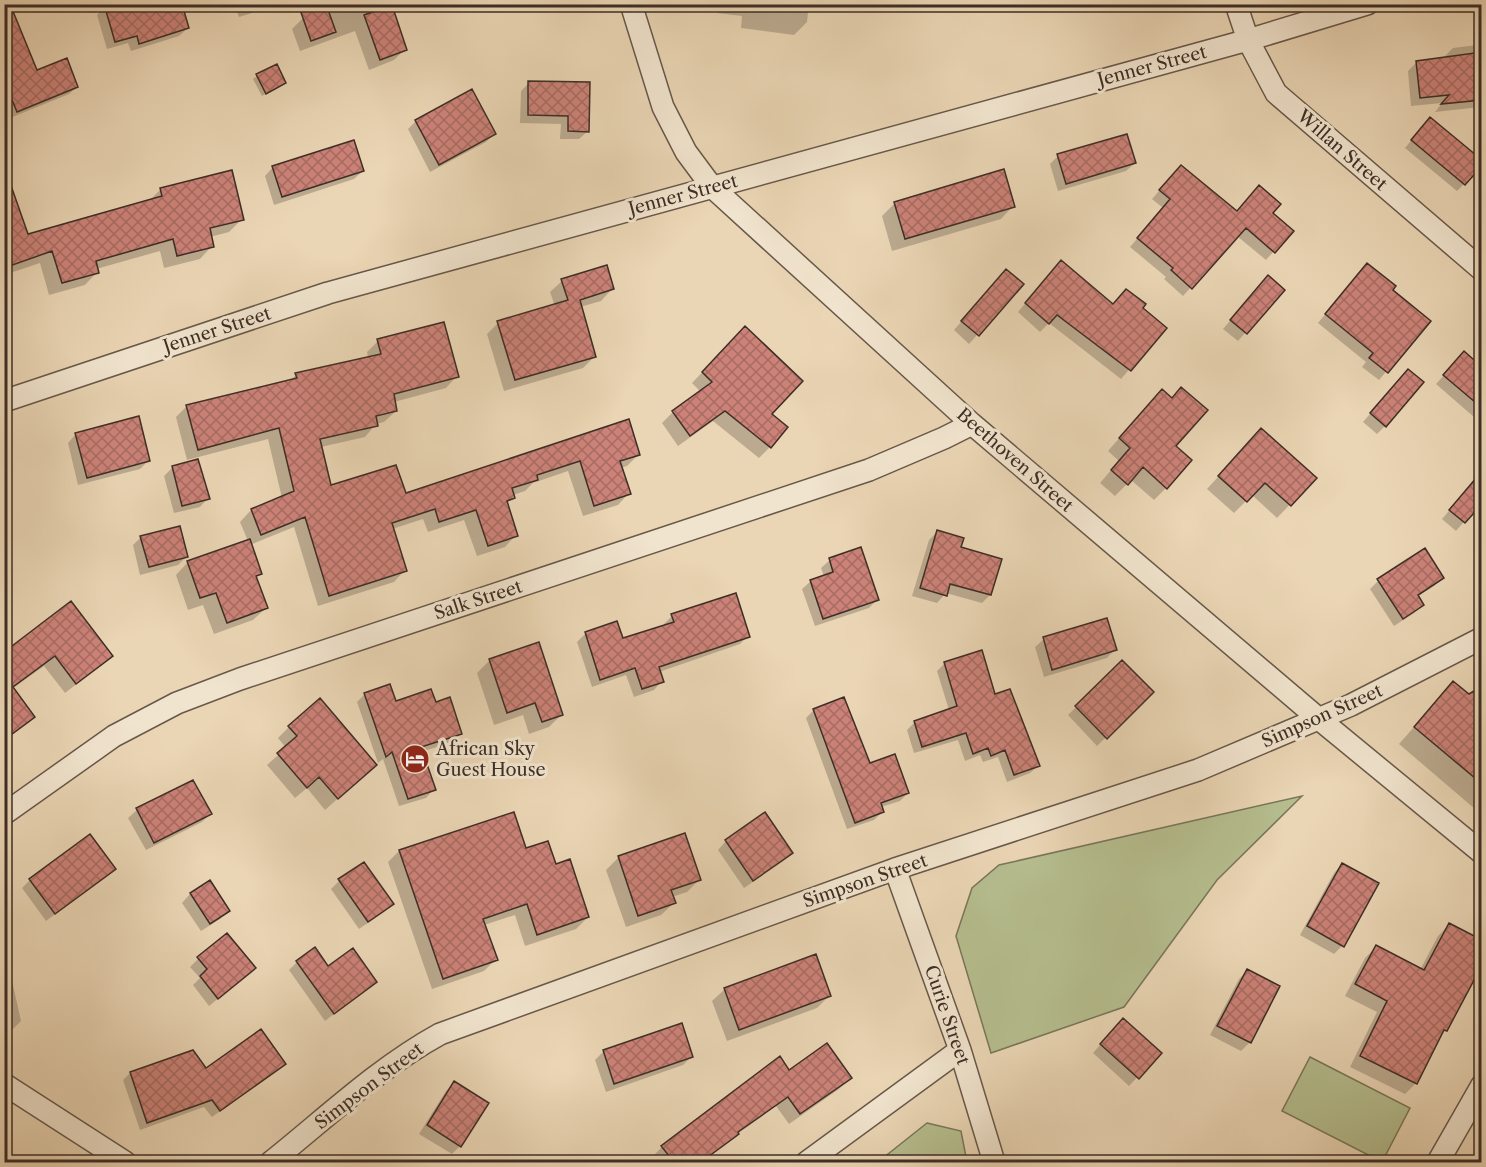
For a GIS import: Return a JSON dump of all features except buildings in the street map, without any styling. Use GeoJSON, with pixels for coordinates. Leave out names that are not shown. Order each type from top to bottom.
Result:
{"type":"FeatureCollection","features":[{"type":"Feature","properties":{"kind":"street","name":"Beethoven Street"},"geometry":{"type":"LineString","coordinates":[[631,4],[663,107],[686,152],[712,187],[972,424],[1319,719],[1482,853]]}},
{"type":"Feature","properties":{"kind":"street","name":"Willan Street"},"geometry":{"type":"LineString","coordinates":[[1236,4],[1248,40],[1276,93],[1482,270]]}},
{"type":"Feature","properties":{"kind":"street","name":"Jenner Street"},"geometry":{"type":"LineString","coordinates":[[4,401],[328,293],[1248,40],[1367,4]]}},
{"type":"Feature","properties":{"kind":"street","name":"Salk Street"},"geometry":{"type":"LineString","coordinates":[[4,814],[114,736],[177,703],[240,679],[869,470],[972,424]]}},
{"type":"Feature","properties":{"kind":"street","name":"Simpson Street"},"geometry":{"type":"LineString","coordinates":[[271,1162],[366,1085],[418,1046],[440,1034],[895,869],[1198,770],[1351,705],[1482,638]]}},
{"type":"Feature","properties":{"kind":"street","name":"Curie Street"},"geometry":{"type":"LineString","coordinates":[[895,869],[960,1050],[994,1162]]}},
{"type":"Feature","properties":{"kind":"street"},"geometry":{"type":"LineString","coordinates":[[807,1162],[960,1050]]}},
{"type":"Feature","properties":{"kind":"street"},"geometry":{"type":"LineString","coordinates":[[4,1084],[125,1162]]}},
{"type":"Feature","properties":{"kind":"street"},"geometry":{"type":"LineString","coordinates":[[1438,1162],[1482,1084]]}},
{"type":"Feature","properties":{"kind":"lane"},"geometry":{"type":"LineString","coordinates":[[1482,175],[1482,193]]}},
{"type":"Feature","properties":{"kind":"green space"},"geometry":{"type":"Polygon","coordinates":[[[1302,796],[1217,880],[1124,1007],[991,1053],[956,936],[972,888],[999,865],[1302,796]]]}},
{"type":"Feature","properties":{"kind":"green space"},"geometry":{"type":"Polygon","coordinates":[[[1310,1057],[1410,1108],[1382,1162],[1282,1111],[1310,1057]]]}},
{"type":"Feature","properties":{"kind":"green space"},"geometry":{"type":"Polygon","coordinates":[[[927,1123],[961,1131],[967,1162],[878,1162],[927,1123]]]}},
{"type":"Feature","properties":{"kind":"place","name":"African Sky Guest House"},"geometry":{"type":"Point","coordinates":[415,759]}}]}
